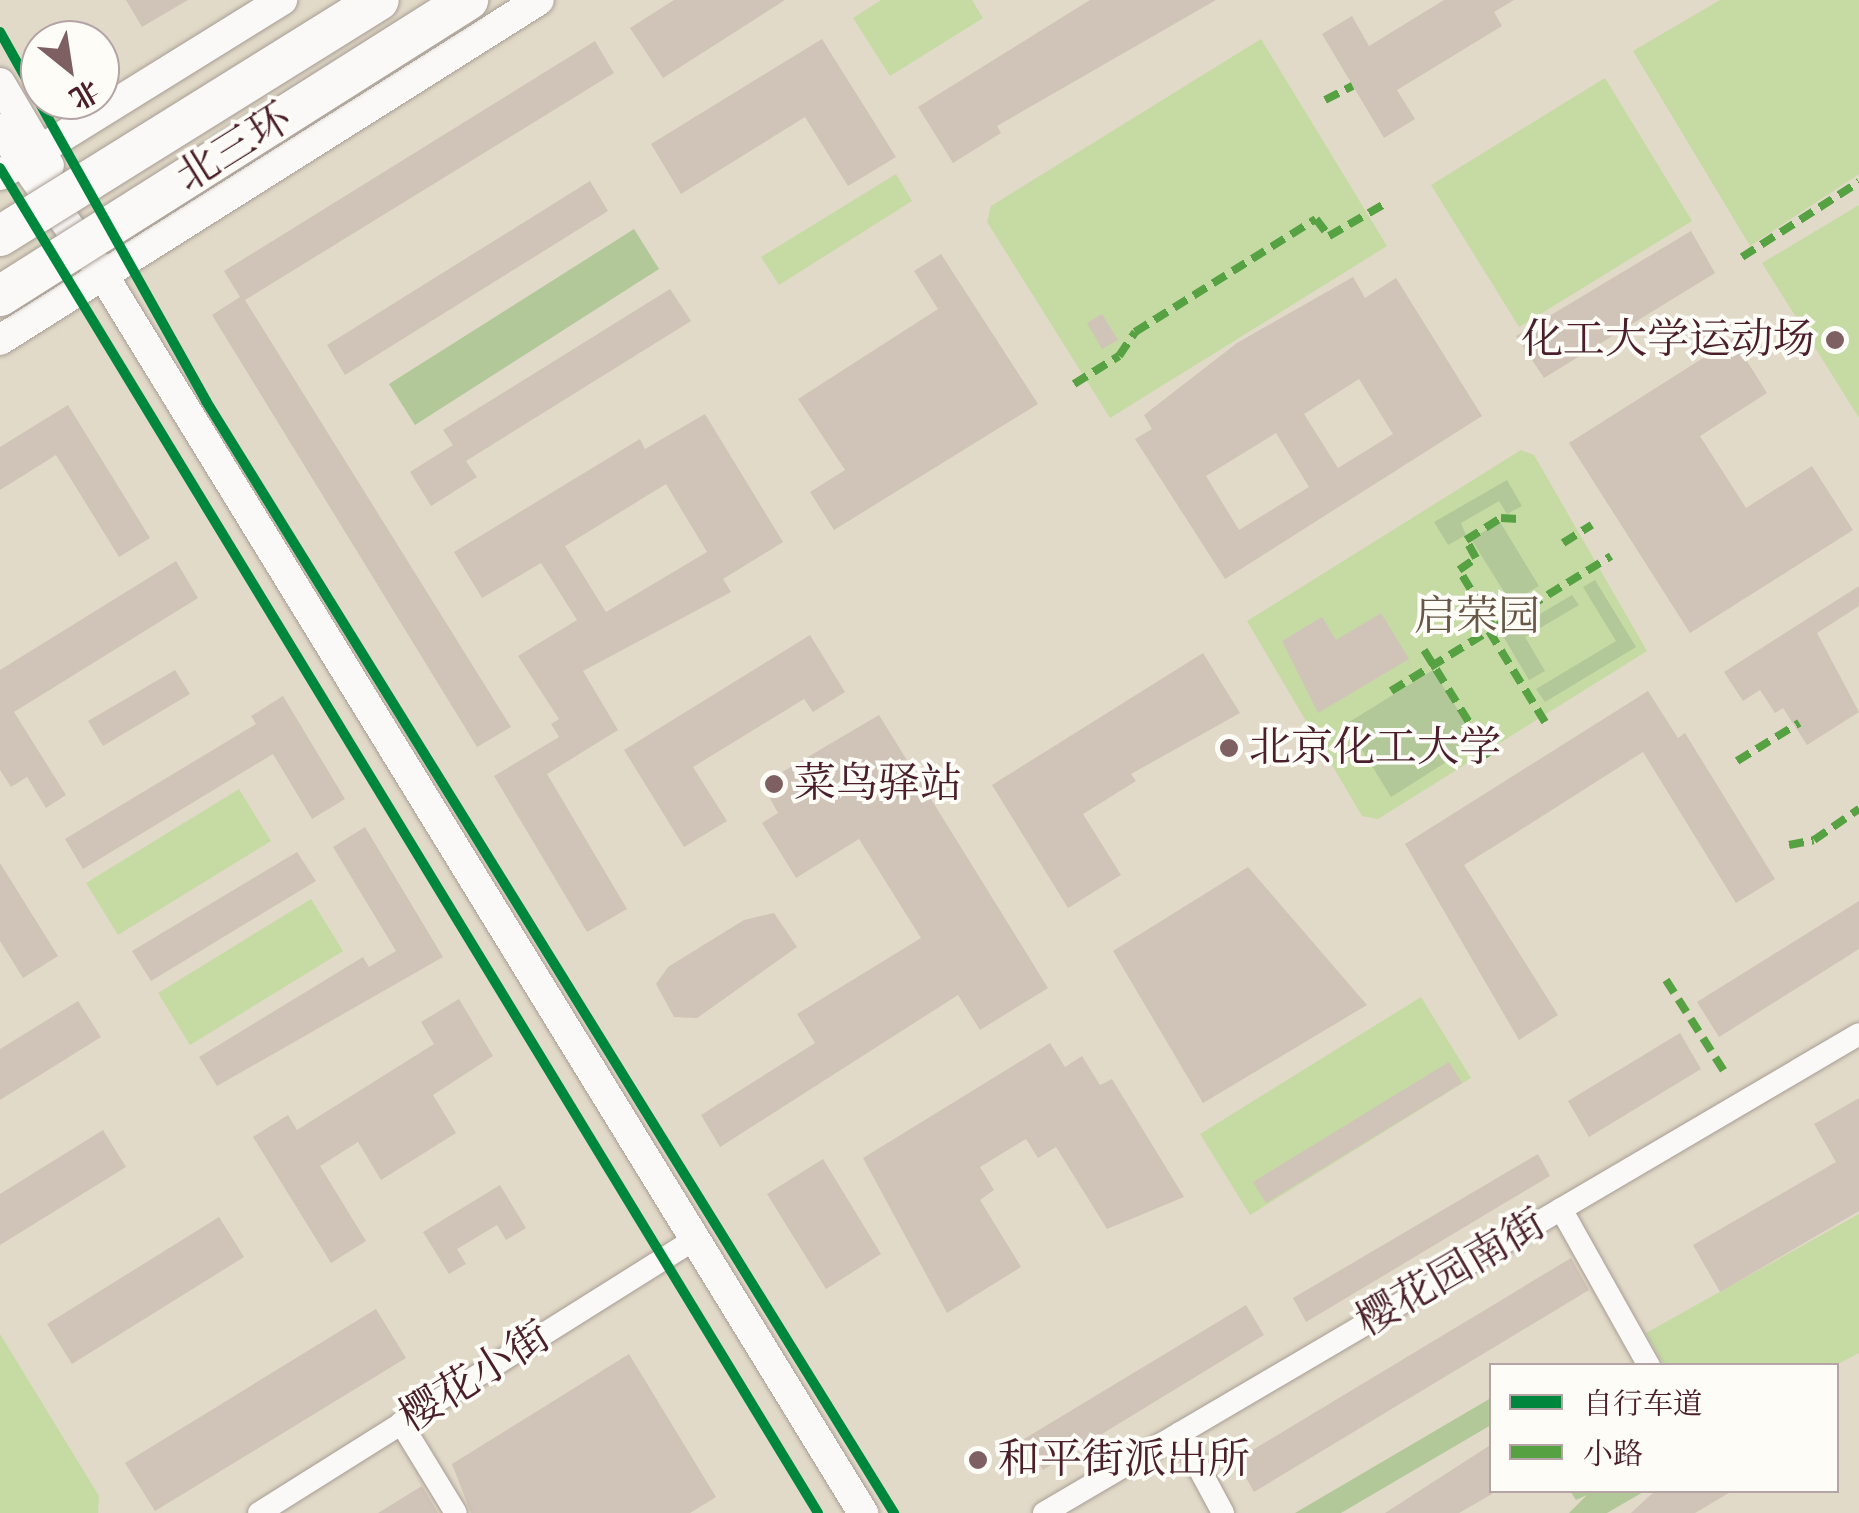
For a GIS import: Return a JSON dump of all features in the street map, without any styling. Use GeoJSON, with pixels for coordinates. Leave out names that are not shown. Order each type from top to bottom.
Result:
{"type":"FeatureCollection","features":[{"type":"Feature","properties":{"kind":"highway","name":"北三环"},"geometry":{"type":"LineString","coordinates":[[0,240],[379,0]]}},
{"type":"Feature","properties":{"kind":"highway","name":"北三环"},"geometry":{"type":"LineString","coordinates":[[0,296],[468,0]]}},
{"type":"Feature","properties":{"kind":"street"},"geometry":{"type":"LineString","coordinates":[[21,163],[282,0]]}},
{"type":"Feature","properties":{"kind":"street"},"geometry":{"type":"LineString","coordinates":[[0,340],[539,0]]}},
{"type":"Feature","properties":{"kind":"street"},"geometry":{"type":"LineString","coordinates":[[0,83],[21,163]]}},
{"type":"Feature","properties":{"kind":"street"},"geometry":{"type":"LineString","coordinates":[[0,129],[102,274],[692,1241],[864,1513]]}},
{"type":"Feature","properties":{"kind":"street"},"geometry":{"type":"LineString","coordinates":[[0,240],[45,311]]}},
{"type":"Feature","properties":{"kind":"street","name":"樱花园南街"},"geometry":{"type":"LineString","coordinates":[[1044,1513],[1859,1034]]}},
{"type":"Feature","properties":{"kind":"street"},"geometry":{"type":"LineString","coordinates":[[1560,1209],[1647,1363]]}},
{"type":"Feature","properties":{"kind":"street","name":"樱花小街"},"geometry":{"type":"LineString","coordinates":[[259,1513],[692,1241]]}},
{"type":"Feature","properties":{"kind":"street"},"geometry":{"type":"LineString","coordinates":[[401,1423],[456,1513]]}},
{"type":"Feature","properties":{"kind":"street"},"geometry":{"type":"LineString","coordinates":[[1180,1433],[1224,1513]]}},
{"type":"Feature","properties":{"kind":"green space"},"geometry":{"type":"Polygon","coordinates":[[[881,0],[972,0],[983,18],[890,76],[853,18],[881,0]]]}},
{"type":"Feature","properties":{"kind":"green space"},"geometry":{"type":"Polygon","coordinates":[[[1720,0],[1859,0],[1859,174],[1750,246],[1633,51],[1720,0]]]}},
{"type":"Feature","properties":{"kind":"green space"},"geometry":{"type":"Polygon","coordinates":[[[1261,39],[1387,246],[1110,418],[987,222],[991,206],[1261,39]]]}},
{"type":"Feature","properties":{"kind":"green space"},"geometry":{"type":"Polygon","coordinates":[[[1605,78],[1692,221],[1519,327],[1431,185],[1605,78]]]}},
{"type":"Feature","properties":{"kind":"green space"},"geometry":{"type":"Polygon","coordinates":[[[896,174],[912,201],[779,285],[761,257],[896,174]]]}},
{"type":"Feature","properties":{"kind":"green space","name":"化工大学运动场"},"geometry":{"type":"Polygon","coordinates":[[[1859,205],[1859,418],[1762,263],[1859,205]]]}},
{"type":"Feature","properties":{"kind":"green space"},"geometry":{"type":"Polygon","coordinates":[[[634,229],[659,269],[415,425],[389,384],[634,229]]]}},
{"type":"Feature","properties":{"kind":"green space","name":"启荣园"},"geometry":{"type":"Polygon","coordinates":[[[1521,450],[1534,455],[1647,651],[1378,819],[1362,816],[1247,621],[1521,450]]]}},
{"type":"Feature","properties":{"kind":"green space"},"geometry":{"type":"Polygon","coordinates":[[[1507,480],[1522,506],[1507,514],[1499,501],[1461,523],[1466,535],[1448,545],[1434,522],[1507,480]]]}},
{"type":"Feature","properties":{"kind":"green space"},"geometry":{"type":"Polygon","coordinates":[[[1500,522],[1539,586],[1511,603],[1471,539],[1500,522]]]}},
{"type":"Feature","properties":{"kind":"green space"},"geometry":{"type":"Polygon","coordinates":[[[1595,580],[1636,647],[1545,702],[1536,689],[1616,641],[1583,587],[1595,580]]]}},
{"type":"Feature","properties":{"kind":"green space"},"geometry":{"type":"Polygon","coordinates":[[[1572,595],[1579,605],[1525,637],[1545,671],[1529,680],[1503,636],[1572,595]]]}},
{"type":"Feature","properties":{"kind":"green space"},"geometry":{"type":"Polygon","coordinates":[[[1433,670],[1478,742],[1391,797],[1346,724],[1433,670]]]}},
{"type":"Feature","properties":{"kind":"green space"},"geometry":{"type":"Polygon","coordinates":[[[239,789],[271,841],[118,935],[86,883],[239,789]]]}},
{"type":"Feature","properties":{"kind":"green space"},"geometry":{"type":"Polygon","coordinates":[[[311,899],[343,951],[190,1045],[158,993],[311,899]]]}},
{"type":"Feature","properties":{"kind":"green space"},"geometry":{"type":"Polygon","coordinates":[[[1421,997],[1471,1078],[1250,1215],[1200,1134],[1421,997]]]}},
{"type":"Feature","properties":{"kind":"green space"},"geometry":{"type":"Polygon","coordinates":[[[1859,1214],[1859,1353],[1839,1363],[1663,1363],[1646,1333],[1859,1214]]]}},
{"type":"Feature","properties":{"kind":"green space"},"geometry":{"type":"Polygon","coordinates":[[[0,1334],[99,1496],[98,1513],[0,1513],[0,1334]]]}},
{"type":"Feature","properties":{"kind":"green space"},"geometry":{"type":"Polygon","coordinates":[[[1489,1399],[1489,1426],[1341,1513],[1295,1513],[1489,1399]]]}},
{"type":"Feature","properties":{"kind":"green space"},"geometry":{"type":"Polygon","coordinates":[[[1571,1493],[1642,1493],[1607,1513],[1569,1513],[1587,1495],[1576,1500],[1571,1493]]]}},
{"type":"Feature","properties":{"kind":"building"},"geometry":{"type":"Polygon","coordinates":[[[126,0],[188,0],[142,27],[126,0]]]}},
{"type":"Feature","properties":{"kind":"building"},"geometry":{"type":"Polygon","coordinates":[[[674,0],[785,0],[663,78],[630,28],[674,0]]]}},
{"type":"Feature","properties":{"kind":"building"},"geometry":{"type":"Polygon","coordinates":[[[1090,0],[1216,0],[997,126],[1001,133],[953,163],[918,107],[1090,0]]]}},
{"type":"Feature","properties":{"kind":"building"},"geometry":{"type":"Polygon","coordinates":[[[1444,0],[1514,0],[1494,12],[1502,26],[1397,90],[1415,119],[1384,138],[1322,34],[1352,16],[1369,46],[1444,0]]]}},
{"type":"Feature","properties":{"kind":"building"},"geometry":{"type":"Polygon","coordinates":[[[822,39],[896,157],[848,186],[805,117],[681,194],[651,144],[822,39]]]}},
{"type":"Feature","properties":{"kind":"building"},"geometry":{"type":"Polygon","coordinates":[[[595,41],[614,73],[245,300],[511,727],[477,747],[212,315],[240,297],[224,271],[595,41]]]}},
{"type":"Feature","properties":{"kind":"building"},"geometry":{"type":"Polygon","coordinates":[[[590,181],[608,211],[345,375],[327,345],[590,181]]]}},
{"type":"Feature","properties":{"kind":"building"},"geometry":{"type":"Polygon","coordinates":[[[1691,231],[1715,273],[1544,378],[1516,336],[1691,231]]]}},
{"type":"Feature","properties":{"kind":"building"},"geometry":{"type":"Polygon","coordinates":[[[941,254],[1038,404],[834,530],[810,492],[845,470],[798,399],[938,309],[914,271],[941,254]]]}},
{"type":"Feature","properties":{"kind":"building"},"geometry":{"type":"Polygon","coordinates":[[[1353,277],[1365,298],[1396,278],[1482,416],[1225,579],[1135,439],[1152,429],[1144,415],[1237,343],[1353,277]],[[1359,379],[1304,414],[1338,468],[1393,434],[1359,379]],[[1276,433],[1206,476],[1239,530],[1309,487],[1276,433]]]}},
{"type":"Feature","properties":{"kind":"building"},"geometry":{"type":"Polygon","coordinates":[[[670,289],[691,321],[466,461],[477,477],[431,506],[410,472],[453,445],[443,430],[670,289]]]}},
{"type":"Feature","properties":{"kind":"building"},"geometry":{"type":"Polygon","coordinates":[[[1102,314],[1118,340],[1102,349],[1087,323],[1102,314]]]}},
{"type":"Feature","properties":{"kind":"building"},"geometry":{"type":"Polygon","coordinates":[[[1733,339],[1767,393],[1700,436],[1746,508],[1812,466],[1853,530],[1690,633],[1569,443],[1733,339]]]}},
{"type":"Feature","properties":{"kind":"building"},"geometry":{"type":"Polygon","coordinates":[[[68,405],[150,538],[119,557],[56,455],[0,490],[0,447],[68,405]]]}},
{"type":"Feature","properties":{"kind":"building"},"geometry":{"type":"Polygon","coordinates":[[[705,414],[783,542],[723,579],[731,592],[583,671],[618,730],[547,774],[627,909],[587,932],[494,776],[559,737],[551,724],[559,719],[518,656],[577,620],[541,563],[482,598],[454,552],[640,439],[645,449],[705,414]],[[666,484],[565,546],[606,612],[707,552],[666,484]]]}},
{"type":"Feature","properties":{"kind":"building"},"geometry":{"type":"Polygon","coordinates":[[[176,561],[198,598],[14,712],[66,795],[46,808],[27,777],[11,787],[0,770],[0,670],[176,561]]]}},
{"type":"Feature","properties":{"kind":"building"},"geometry":{"type":"Polygon","coordinates":[[[1859,586],[1859,606],[1817,633],[1859,712],[1807,745],[1783,708],[1775,713],[1760,690],[1743,701],[1724,672],[1859,586]]]}},
{"type":"Feature","properties":{"kind":"building"},"geometry":{"type":"Polygon","coordinates":[[[1381,613],[1409,659],[1318,713],[1282,641],[1322,617],[1336,640],[1381,613]]]}},
{"type":"Feature","properties":{"kind":"building"},"geometry":{"type":"Polygon","coordinates":[[[810,635],[845,692],[813,712],[804,699],[693,767],[727,821],[684,847],[624,750],[810,635]]]}},
{"type":"Feature","properties":{"kind":"building"},"geometry":{"type":"Polygon","coordinates":[[[1203,653],[1240,713],[1131,774],[1136,781],[1083,814],[1121,875],[1068,908],[992,785],[1203,653]]]}},
{"type":"Feature","properties":{"kind":"building"},"geometry":{"type":"Polygon","coordinates":[[[175,670],[190,694],[103,746],[88,721],[175,670]]]}},
{"type":"Feature","properties":{"kind":"building"},"geometry":{"type":"Polygon","coordinates":[[[1648,691],[1678,738],[1685,733],[1775,879],[1736,903],[1643,752],[1464,865],[1558,1015],[1519,1040],[1405,844],[1648,691]]]}},
{"type":"Feature","properties":{"kind":"building"},"geometry":{"type":"Polygon","coordinates":[[[283,696],[345,799],[312,819],[273,754],[83,869],[65,839],[256,724],[251,716],[283,696]]]}},
{"type":"Feature","properties":{"kind":"building"},"geometry":{"type":"Polygon","coordinates":[[[879,715],[1048,988],[980,1030],[958,995],[720,1147],[701,1115],[815,1043],[797,1014],[921,938],[859,839],[796,878],[762,823],[778,813],[762,784],[879,715]]]}},
{"type":"Feature","properties":{"kind":"building"},"geometry":{"type":"Polygon","coordinates":[[[365,827],[443,957],[217,1086],[199,1057],[363,957],[369,967],[396,951],[333,847],[365,827]]]}},
{"type":"Feature","properties":{"kind":"building"},"geometry":{"type":"Polygon","coordinates":[[[297,852],[316,881],[151,981],[132,951],[297,852]]]}},
{"type":"Feature","properties":{"kind":"building"},"geometry":{"type":"Polygon","coordinates":[[[0,863],[58,956],[23,978],[0,941],[0,863]]]}},
{"type":"Feature","properties":{"kind":"building"},"geometry":{"type":"Polygon","coordinates":[[[1248,867],[1367,1005],[1203,1103],[1113,951],[1248,867]]]}},
{"type":"Feature","properties":{"kind":"building"},"geometry":{"type":"Polygon","coordinates":[[[1859,901],[1859,949],[1719,1037],[1697,1002],[1859,901]]]}},
{"type":"Feature","properties":{"kind":"building"},"geometry":{"type":"Polygon","coordinates":[[[774,913],[797,947],[697,1018],[674,1017],[656,984],[668,967],[744,920],[774,913]]]}},
{"type":"Feature","properties":{"kind":"building"},"geometry":{"type":"Polygon","coordinates":[[[459,999],[493,1056],[433,1095],[456,1133],[381,1180],[358,1142],[320,1166],[366,1241],[331,1263],[253,1137],[288,1115],[297,1130],[434,1044],[421,1022],[459,999]]]}},
{"type":"Feature","properties":{"kind":"building"},"geometry":{"type":"Polygon","coordinates":[[[78,1001],[101,1037],[0,1100],[0,1049],[78,1001]]]}},
{"type":"Feature","properties":{"kind":"building"},"geometry":{"type":"Polygon","coordinates":[[[1680,1033],[1701,1069],[1589,1137],[1568,1101],[1680,1033]]]}},
{"type":"Feature","properties":{"kind":"building"},"geometry":{"type":"Polygon","coordinates":[[[1050,1043],[1065,1067],[1082,1056],[1100,1085],[1112,1079],[1184,1197],[1107,1229],[1056,1147],[1038,1158],[1026,1139],[980,1167],[994,1190],[980,1200],[1021,1267],[947,1313],[863,1158],[1050,1043]]]}},
{"type":"Feature","properties":{"kind":"building"},"geometry":{"type":"Polygon","coordinates":[[[1449,1062],[1462,1083],[1266,1203],[1253,1182],[1449,1062]]]}},
{"type":"Feature","properties":{"kind":"building"},"geometry":{"type":"Polygon","coordinates":[[[1859,1098],[1859,1211],[1720,1292],[1693,1245],[1836,1162],[1814,1124],[1859,1098]]]}},
{"type":"Feature","properties":{"kind":"building"},"geometry":{"type":"Polygon","coordinates":[[[103,1130],[126,1167],[0,1245],[0,1194],[103,1130]]]}},
{"type":"Feature","properties":{"kind":"building"},"geometry":{"type":"Polygon","coordinates":[[[1538,1154],[1550,1176],[1306,1322],[1293,1298],[1538,1154]]]}},
{"type":"Feature","properties":{"kind":"building"},"geometry":{"type":"Polygon","coordinates":[[[823,1159],[881,1254],[826,1289],[767,1194],[823,1159]]]}},
{"type":"Feature","properties":{"kind":"building"},"geometry":{"type":"Polygon","coordinates":[[[500,1185],[526,1228],[506,1240],[497,1225],[457,1249],[466,1264],[449,1274],[423,1232],[500,1185]]]}},
{"type":"Feature","properties":{"kind":"building"},"geometry":{"type":"Polygon","coordinates":[[[219,1217],[244,1257],[72,1364],[47,1324],[219,1217]]]}},
{"type":"Feature","properties":{"kind":"building"},"geometry":{"type":"Polygon","coordinates":[[[1571,1258],[1589,1290],[1254,1492],[1236,1460],[1571,1258]]]}},
{"type":"Feature","properties":{"kind":"building"},"geometry":{"type":"Polygon","coordinates":[[[1246,1305],[1264,1335],[1043,1470],[1024,1439],[1246,1305]]]}},
{"type":"Feature","properties":{"kind":"building"},"geometry":{"type":"Polygon","coordinates":[[[376,1309],[406,1358],[155,1511],[125,1463],[376,1309]]]}},
{"type":"Feature","properties":{"kind":"building"},"geometry":{"type":"Polygon","coordinates":[[[629,1354],[716,1497],[690,1513],[471,1513],[452,1464],[629,1354]]]}},
{"type":"Feature","properties":{"kind":"building"},"geometry":{"type":"Polygon","coordinates":[[[1489,1446],[1492,1494],[1459,1513],[1385,1513],[1489,1446]]]}},
{"type":"Feature","properties":{"kind":"building"},"geometry":{"type":"Polygon","coordinates":[[[422,1486],[438,1513],[378,1513],[422,1486]]]}},
{"type":"Feature","properties":{"kind":"building"},"geometry":{"type":"Polygon","coordinates":[[[1653,1493],[1729,1493],[1695,1513],[1631,1513],[1653,1493]]]}},
{"type":"Feature","properties":{"kind":"marked path"},"geometry":{"type":"LineString","coordinates":[[1325,100],[1353,86]]}},
{"type":"Feature","properties":{"kind":"marked path"},"geometry":{"type":"LineString","coordinates":[[1742,257],[1859,182]]}},
{"type":"Feature","properties":{"kind":"marked path"},"geometry":{"type":"LineString","coordinates":[[1074,384],[1119,356],[1135,332],[1316,219],[1329,236],[1388,202]]}},
{"type":"Feature","properties":{"kind":"marked path"},"geometry":{"type":"LineString","coordinates":[[1494,628],[1459,570],[1476,558],[1466,540],[1501,518],[1519,519]]}},
{"type":"Feature","properties":{"kind":"marked path"},"geometry":{"type":"LineString","coordinates":[[1563,543],[1592,525]]}},
{"type":"Feature","properties":{"kind":"marked path"},"geometry":{"type":"LineString","coordinates":[[1391,691],[1611,556]]}},
{"type":"Feature","properties":{"kind":"marked path"},"geometry":{"type":"LineString","coordinates":[[1489,631],[1545,722]]}},
{"type":"Feature","properties":{"kind":"marked path"},"geometry":{"type":"LineString","coordinates":[[1424,650],[1490,756]]}},
{"type":"Feature","properties":{"kind":"marked path"},"geometry":{"type":"LineString","coordinates":[[1737,761],[1799,723]]}},
{"type":"Feature","properties":{"kind":"marked path"},"geometry":{"type":"LineString","coordinates":[[1789,845],[1814,840],[1859,809]]}},
{"type":"Feature","properties":{"kind":"marked path"},"geometry":{"type":"LineString","coordinates":[[1666,980],[1724,1071]]}},
{"type":"Feature","properties":{"kind":"cycle path"},"geometry":{"type":"LineString","coordinates":[[0,32],[206,401],[894,1513]]}},
{"type":"Feature","properties":{"kind":"cycle path"},"geometry":{"type":"LineString","coordinates":[[0,168],[818,1513]]}},
{"type":"Feature","properties":{"kind":"place","name":"化工大学运动场"},"geometry":{"type":"Point","coordinates":[1835,340]}},
{"type":"Feature","properties":{"kind":"place","name":"北京化工大学"},"geometry":{"type":"Point","coordinates":[1229,748]}},
{"type":"Feature","properties":{"kind":"place","name":"菜鸟驿站"},"geometry":{"type":"Point","coordinates":[774,784]}},
{"type":"Feature","properties":{"kind":"place","name":"和平街派出所"},"geometry":{"type":"Point","coordinates":[978,1460]}}]}
